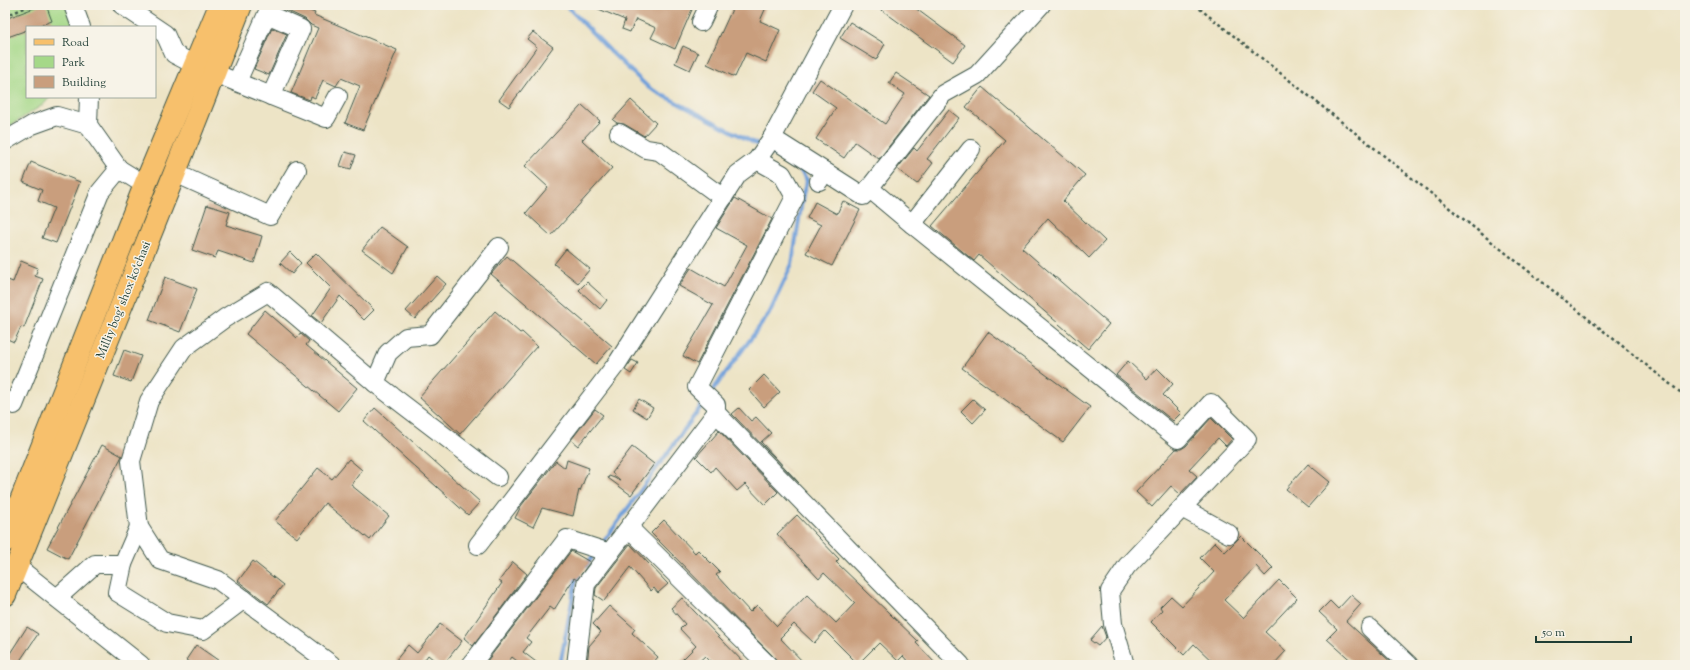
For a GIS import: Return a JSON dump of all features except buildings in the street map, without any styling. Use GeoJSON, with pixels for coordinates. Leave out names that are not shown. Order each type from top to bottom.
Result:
{"type":"FeatureCollection","features":[{"type":"Feature","properties":{"kind":"main road","name":"Milliy bog‘ shox ko‘chasi"},"geometry":{"type":"LineString","coordinates":[[5,595],[175,173],[205,69],[220,5]]}},
{"type":"Feature","properties":{"kind":"main road","name":"Milliy bog‘ shox ko‘chasi"},"geometry":{"type":"LineString","coordinates":[[5,541],[145,185],[205,69],[241,5]]}},
{"type":"Feature","properties":{"kind":"main road"},"geometry":{"type":"LineString","coordinates":[[72,370],[93,378]]}},
{"type":"Feature","properties":{"kind":"street"},"geometry":{"type":"LineString","coordinates":[[73,5],[81,26]]}},
{"type":"Feature","properties":{"kind":"street"},"geometry":{"type":"LineString","coordinates":[[122,5],[154,26]]}},
{"type":"Feature","properties":{"kind":"street"},"geometry":{"type":"LineString","coordinates":[[701,22],[709,5]]}},
{"type":"Feature","properties":{"kind":"street"},"geometry":{"type":"LineString","coordinates":[[478,545],[618,362],[738,174],[757,160],[772,138],[843,5]]}},
{"type":"Feature","properties":{"kind":"street"},"geometry":{"type":"LineString","coordinates":[[772,138],[821,176],[863,196],[943,94],[977,75],[1041,5]]}},
{"type":"Feature","properties":{"kind":"street"},"geometry":{"type":"LineString","coordinates":[[237,82],[267,14],[301,29],[271,96]]}},
{"type":"Feature","properties":{"kind":"street"},"geometry":{"type":"LineString","coordinates":[[156,27],[166,34],[174,54],[205,69],[326,118],[338,96]]}},
{"type":"Feature","properties":{"kind":"street"},"geometry":{"type":"LineString","coordinates":[[89,98],[88,125],[119,169],[145,185]]}},
{"type":"Feature","properties":{"kind":"street"},"geometry":{"type":"LineString","coordinates":[[5,142],[32,125],[57,116],[88,125]]}},
{"type":"Feature","properties":{"kind":"street"},"geometry":{"type":"LineString","coordinates":[[619,133],[646,149],[659,151],[723,198]]}},
{"type":"Feature","properties":{"kind":"street"},"geometry":{"type":"LineString","coordinates":[[912,224],[971,149]]}},
{"type":"Feature","properties":{"kind":"street"},"geometry":{"type":"LineString","coordinates":[[576,665],[586,584],[602,550],[629,528],[716,413],[716,405],[697,387],[795,197],[782,174],[757,160]]}},
{"type":"Feature","properties":{"kind":"street"},"geometry":{"type":"LineString","coordinates":[[14,405],[100,192],[119,169]]}},
{"type":"Feature","properties":{"kind":"street"},"geometry":{"type":"LineString","coordinates":[[175,173],[270,216],[297,170]]}},
{"type":"Feature","properties":{"kind":"street"},"geometry":{"type":"LineString","coordinates":[[869,188],[1178,439],[1211,403],[1247,439],[1127,566],[1110,591],[1113,624],[1125,665]]}},
{"type":"Feature","properties":{"kind":"street"},"geometry":{"type":"LineString","coordinates":[[376,383],[388,354],[406,337],[430,335],[499,247]]}},
{"type":"Feature","properties":{"kind":"street"},"geometry":{"type":"LineString","coordinates":[[332,665],[218,580],[160,560],[139,526],[131,460],[149,401],[184,348],[225,318],[268,292],[376,383],[498,477]]}},
{"type":"Feature","properties":{"kind":"street"},"geometry":{"type":"LineString","coordinates":[[716,413],[961,665]]}},
{"type":"Feature","properties":{"kind":"street"},"geometry":{"type":"LineString","coordinates":[[1182,508],[1229,534]]}},
{"type":"Feature","properties":{"kind":"street"},"geometry":{"type":"LineString","coordinates":[[139,526],[123,564],[117,592],[167,623],[203,630],[244,599]]}},
{"type":"Feature","properties":{"kind":"street"},"geometry":{"type":"LineString","coordinates":[[629,528],[768,665]]}},
{"type":"Feature","properties":{"kind":"street"},"geometry":{"type":"LineString","coordinates":[[471,665],[567,539],[602,550]]}},
{"type":"Feature","properties":{"kind":"street"},"geometry":{"type":"LineString","coordinates":[[57,598],[95,564],[123,564]]}},
{"type":"Feature","properties":{"kind":"street"},"geometry":{"type":"LineString","coordinates":[[16,566],[141,665]]}},
{"type":"Feature","properties":{"kind":"street"},"geometry":{"type":"LineString","coordinates":[[1370,628],[1408,665]]}},
{"type":"Feature","properties":{"kind":"path"},"geometry":{"type":"LineString","coordinates":[[5,16],[32,5]]}},
{"type":"Feature","properties":{"kind":"path"},"geometry":{"type":"LineString","coordinates":[[1195,5],[1685,396]]}},
{"type":"Feature","properties":{"kind":"green space"},"geometry":{"type":"Polygon","coordinates":[[[5,5],[66,5],[75,26],[26,26],[26,98],[49,98],[44,104],[5,129],[5,5]]]}},
{"type":"Feature","properties":{"kind":"waterway"},"geometry":{"type":"LineString","coordinates":[[566,5],[610,51],[649,88],[760,146]]}},
{"type":"Feature","properties":{"kind":"waterway"},"geometry":{"type":"LineString","coordinates":[[710,394],[769,314],[792,264],[803,194],[807,180],[798,167],[768,151]]}},
{"type":"Feature","properties":{"kind":"waterway"},"geometry":{"type":"LineString","coordinates":[[602,544],[705,401]]}},
{"type":"Feature","properties":{"kind":"waterway"},"geometry":{"type":"LineString","coordinates":[[586,566],[595,553]]}},
{"type":"Feature","properties":{"kind":"waterway"},"geometry":{"type":"LineString","coordinates":[[560,665],[576,580],[579,576]]}}]}
